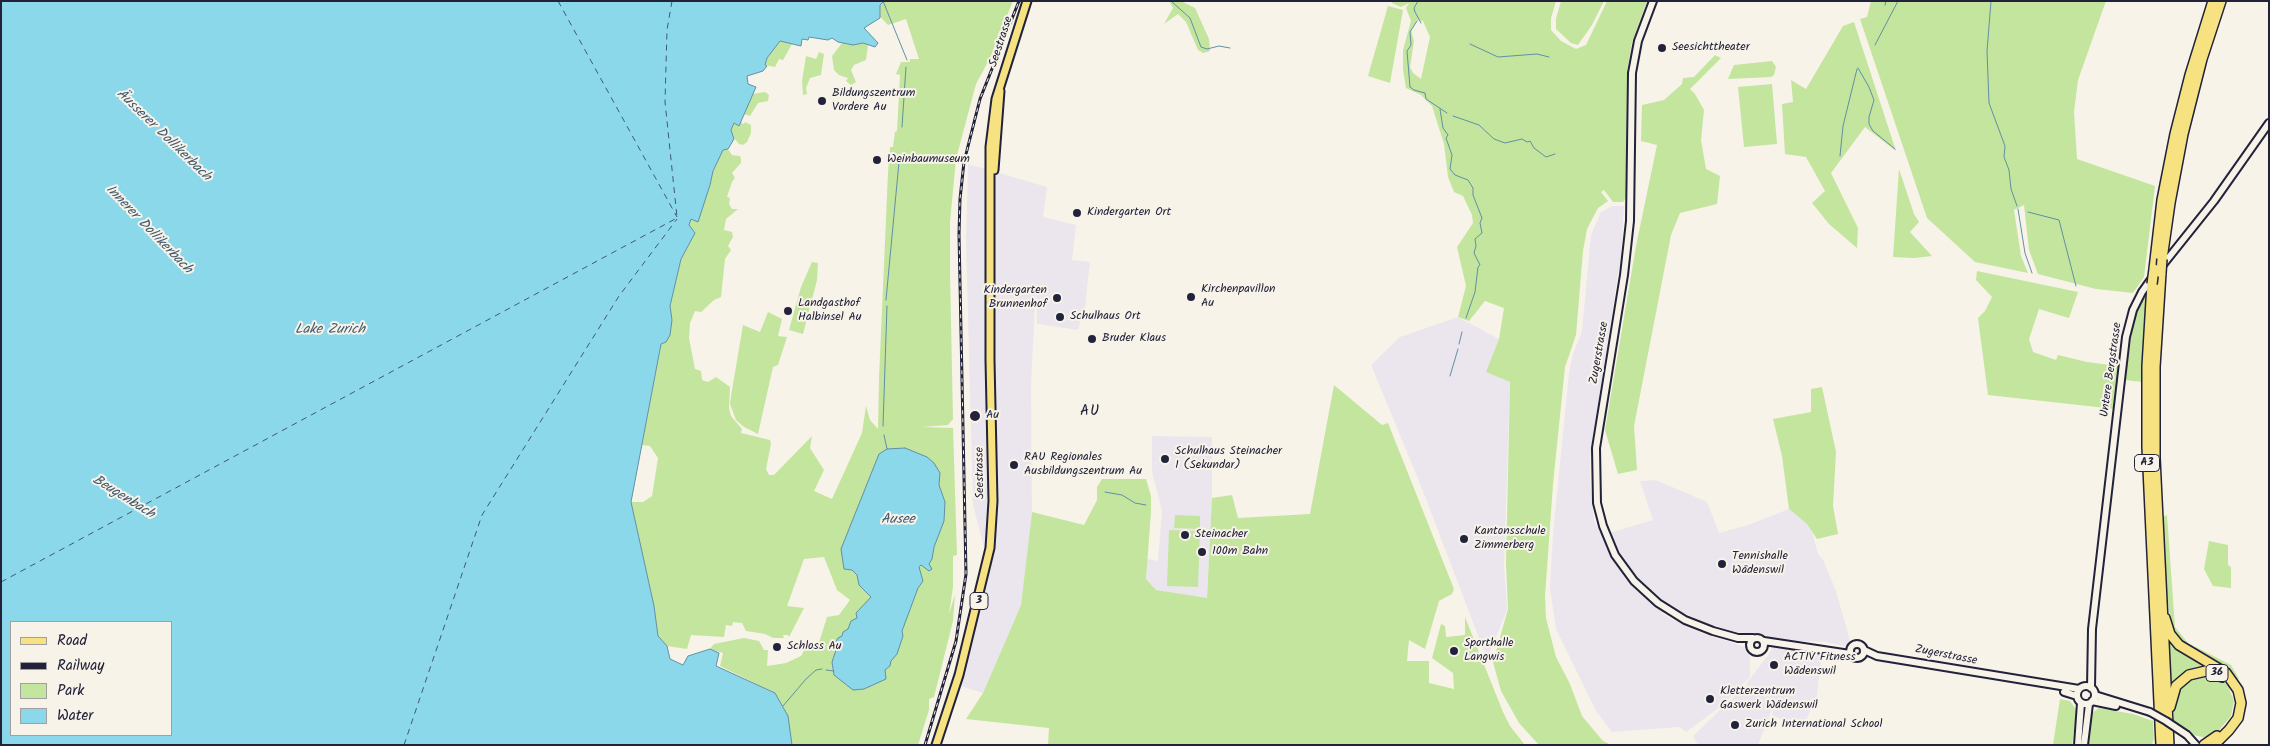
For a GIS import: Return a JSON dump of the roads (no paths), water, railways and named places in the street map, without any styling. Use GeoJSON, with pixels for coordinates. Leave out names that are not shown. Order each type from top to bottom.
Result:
{"type":"FeatureCollection","features":[{"type":"Feature","properties":{"kind":"highway","name":"A3"},"geometry":{"type":"LineString","coordinates":[[2169,745],[2160,589],[2154,403],[2157,271],[2162,200],[2175,134],[2190,75],[2213,1]]}},
{"type":"Feature","properties":{"kind":"highway","name":"A3"},"geometry":{"type":"LineString","coordinates":[[2161,745],[2147,447],[2147,366],[2152,284],[2162,259],[2173,181],[2185,126],[2202,59],[2221,1]]}},
{"type":"Feature","properties":{"kind":"highway"},"geometry":{"type":"LineString","coordinates":[[2160,589],[2168,627],[2177,643],[2188,652],[2226,673],[2234,682],[2239,692],[2240,706],[2238,718],[2214,745]]}},
{"type":"Feature","properties":{"kind":"highway"},"geometry":{"type":"LineString","coordinates":[[2155,745],[2157,730],[2154,685],[2157,671]]}},
{"type":"Feature","properties":{"kind":"highway","name":"36"},"geometry":{"type":"LineString","coordinates":[[2168,732],[2171,700],[2180,682],[2197,671],[2215,673],[2224,678],[2231,686],[2235,695],[2236,706],[2233,717],[2227,726],[2204,745]]}},
{"type":"Feature","properties":{"kind":"main road","name":"Seestrasse"},"geometry":{"type":"LineString","coordinates":[[936,745],[960,675],[971,633],[985,574],[993,524],[990,147],[996,99],[1027,1]]}},
{"type":"Feature","properties":{"kind":"main road","name":"Zugerstrasse"},"geometry":{"type":"LineString","coordinates":[[1653,1],[1638,41],[1632,73],[1630,228],[1596,448],[1597,503],[1602,526],[1615,555],[1626,572],[1642,590],[1666,609],[1685,620],[1713,631],[1751,641]]}},
{"type":"Feature","properties":{"kind":"main road","name":"Untere Bergstrasse"},"geometry":{"type":"LineString","coordinates":[[2083,690],[2090,664],[2092,629],[2124,355],[2133,310],[2146,286],[2210,207],[2269,123]]}},
{"type":"Feature","properties":{"kind":"main road"},"geometry":{"type":"LineString","coordinates":[[1758,637],[1764,644],[1761,651],[1755,652],[1751,649],[1751,641],[1758,637]]}},
{"type":"Feature","properties":{"kind":"main road"},"geometry":{"type":"LineString","coordinates":[[1764,644],[1777,643],[1850,652],[1856,658],[1863,653],[1863,647],[1857,644],[1850,652]]}},
{"type":"Feature","properties":{"kind":"main road","name":"Zugerstrasse"},"geometry":{"type":"LineString","coordinates":[[1863,653],[2083,690]]}},
{"type":"Feature","properties":{"kind":"main road"},"geometry":{"type":"LineString","coordinates":[[2083,690],[2092,700]]}},
{"type":"Feature","properties":{"kind":"main road"},"geometry":{"type":"LineString","coordinates":[[2078,745],[2083,690]]}},
{"type":"Feature","properties":{"kind":"main road"},"geometry":{"type":"LineString","coordinates":[[2084,745],[2092,700]]}},
{"type":"Feature","properties":{"kind":"main road"},"geometry":{"type":"LineString","coordinates":[[2081,703],[2092,700],[2140,709],[2166,721],[2196,745]]}},
{"type":"Feature","properties":{"kind":"water","name":"Lake Zurich"},"geometry":{"type":"Polygon","coordinates":[[[1,1],[884,1],[880,5],[880,18],[864,28],[878,43],[875,47],[863,43],[853,45],[838,42],[832,38],[828,40],[809,37],[808,40],[802,39],[801,46],[780,41],[767,58],[765,65],[767,66],[763,71],[747,76],[748,84],[756,87],[739,126],[734,123],[731,130],[734,139],[728,149],[723,150],[713,171],[698,222],[691,219],[689,225],[695,233],[681,259],[670,306],[672,320],[670,335],[666,342],[661,344],[631,502],[654,606],[658,636],[667,646],[670,659],[683,665],[688,656],[710,649],[719,653],[716,666],[775,693],[788,716],[792,745],[1,745],[1,1]]]}},
{"type":"Feature","properties":{"kind":"water","name":"Ausee"},"geometry":{"type":"Polygon","coordinates":[[[905,448],[927,457],[934,463],[940,473],[939,485],[945,502],[944,521],[929,564],[932,569],[929,571],[921,565],[919,567],[923,581],[918,588],[902,631],[903,636],[897,654],[891,661],[890,666],[885,670],[886,679],[864,689],[853,690],[834,675],[832,662],[836,650],[833,646],[838,638],[842,636],[843,632],[848,629],[851,621],[857,618],[856,613],[871,597],[859,585],[857,575],[852,570],[844,569],[841,549],[879,454],[887,449],[905,448]]]}},
{"type":"Feature","properties":{"kind":"waterway"},"geometry":{"type":"LineString","coordinates":[[883,1],[907,60]]}},
{"type":"Feature","properties":{"kind":"waterway"},"geometry":{"type":"LineString","coordinates":[[1171,1],[1190,18],[1201,47],[1207,49],[1219,46],[1230,48]]}},
{"type":"Feature","properties":{"kind":"waterway"},"geometry":{"type":"LineString","coordinates":[[1418,1],[1414,8],[1421,23]]}},
{"type":"Feature","properties":{"kind":"waterway"},"geometry":{"type":"LineString","coordinates":[[1885,5],[1886,1]]}},
{"type":"Feature","properties":{"kind":"waterway"},"geometry":{"type":"LineString","coordinates":[[1875,45],[1898,1]]}},
{"type":"Feature","properties":{"kind":"waterway"},"geometry":{"type":"LineString","coordinates":[[1991,1],[1987,51],[1989,103],[2005,146],[2004,157],[2017,206]]}},
{"type":"Feature","properties":{"kind":"waterway"},"geometry":{"type":"LineString","coordinates":[[1417,21],[1410,32],[1411,45],[1407,51],[1410,87],[1425,93],[1426,99],[1447,113]]}},
{"type":"Feature","properties":{"kind":"waterway"},"geometry":{"type":"LineString","coordinates":[[1470,44],[1498,57],[1537,54],[1549,57]]}},
{"type":"Feature","properties":{"kind":"waterway"},"geometry":{"type":"LineString","coordinates":[[902,127],[906,67]]}},
{"type":"Feature","properties":{"kind":"waterway"},"geometry":{"type":"LineString","coordinates":[[1858,68],[1874,100],[1869,124],[1873,131],[1895,149]]}},
{"type":"Feature","properties":{"kind":"waterway"},"geometry":{"type":"LineString","coordinates":[[1840,156],[1843,126],[1857,69]]}},
{"type":"Feature","properties":{"kind":"waterway"},"geometry":{"type":"LineString","coordinates":[[1440,109],[1443,128],[1448,135],[1446,138],[1452,155],[1450,169],[1455,175],[1468,180],[1473,188],[1473,195],[1482,218],[1480,223],[1482,233],[1475,239],[1474,253],[1480,265],[1478,267],[1475,292],[1466,318]]}},
{"type":"Feature","properties":{"kind":"waterway"},"geometry":{"type":"LineString","coordinates":[[1453,116],[1479,125],[1494,139],[1505,143],[1522,139],[1527,142],[1530,141],[1534,148],[1546,157],[1555,154]]}},
{"type":"Feature","properties":{"kind":"waterway"},"geometry":{"type":"LineString","coordinates":[[886,300],[899,162]]}},
{"type":"Feature","properties":{"kind":"waterway"},"geometry":{"type":"LineString","coordinates":[[2018,209],[2025,253],[2032,273]]}},
{"type":"Feature","properties":{"kind":"waterway"},"geometry":{"type":"LineString","coordinates":[[2028,212],[2059,220],[2076,286]]}},
{"type":"Feature","properties":{"kind":"waterway"},"geometry":{"type":"LineString","coordinates":[[883,426],[887,306]]}},
{"type":"Feature","properties":{"kind":"waterway"},"geometry":{"type":"LineString","coordinates":[[1459,344],[1462,332]]}},
{"type":"Feature","properties":{"kind":"waterway"},"geometry":{"type":"LineString","coordinates":[[1450,376],[1458,349]]}},
{"type":"Feature","properties":{"kind":"waterway"},"geometry":{"type":"LineString","coordinates":[[884,435],[887,449]]}},
{"type":"Feature","properties":{"kind":"waterway"},"geometry":{"type":"LineString","coordinates":[[1105,492],[1122,495],[1135,503],[1146,505]]}},
{"type":"Feature","properties":{"kind":"waterway"},"geometry":{"type":"LineString","coordinates":[[783,706],[806,679],[816,670],[822,669]]}},
{"type":"Feature","properties":{"kind":"waterway"},"geometry":{"type":"LineString","coordinates":[[826,670],[834,671]]}},
{"type":"Feature","properties":{"kind":"railway"},"geometry":{"type":"LineString","coordinates":[[925,745],[956,641],[966,574],[959,234],[964,162],[980,99],[1019,1]]}},
{"type":"Feature","properties":{"kind":"place","name":"Seesichttheater"},"geometry":{"type":"Point","coordinates":[1662,48]}},
{"type":"Feature","properties":{"kind":"place","name":"Bildungszentrum Vordere Au"},"geometry":{"type":"Point","coordinates":[822,101]}},
{"type":"Feature","properties":{"kind":"place","name":"Weinbaumuseum"},"geometry":{"type":"Point","coordinates":[877,160]}},
{"type":"Feature","properties":{"kind":"place","name":"Kindergarten Ort"},"geometry":{"type":"Point","coordinates":[1077,213]}},
{"type":"Feature","properties":{"kind":"place","name":"Kirchenpavillon Au"},"geometry":{"type":"Point","coordinates":[1191,297]}},
{"type":"Feature","properties":{"kind":"place","name":"Kindergarten Brunnenhof"},"geometry":{"type":"Point","coordinates":[1057,298]}},
{"type":"Feature","properties":{"kind":"place","name":"Landgasthof Halbinsel Au"},"geometry":{"type":"Point","coordinates":[788,311]}},
{"type":"Feature","properties":{"kind":"place","name":"Schulhaus Ort"},"geometry":{"type":"Point","coordinates":[1060,317]}},
{"type":"Feature","properties":{"kind":"place","name":"Bruder Klaus"},"geometry":{"type":"Point","coordinates":[1092,339]}},
{"type":"Feature","properties":{"kind":"place","name":"Au"},"geometry":{"type":"Point","coordinates":[975,416]}},
{"type":"Feature","properties":{"kind":"place","name":"Schulhaus Steinacher 1 (Sekundar)"},"geometry":{"type":"Point","coordinates":[1165,459]}},
{"type":"Feature","properties":{"kind":"place","name":"RAU Regionales Ausbildungszentrum Au"},"geometry":{"type":"Point","coordinates":[1014,465]}},
{"type":"Feature","properties":{"kind":"place","name":"Steinacher"},"geometry":{"type":"Point","coordinates":[1185,535]}},
{"type":"Feature","properties":{"kind":"place","name":"Kantonsschule Zimmerberg"},"geometry":{"type":"Point","coordinates":[1464,539]}},
{"type":"Feature","properties":{"kind":"place","name":"100m Bahn"},"geometry":{"type":"Point","coordinates":[1202,552]}},
{"type":"Feature","properties":{"kind":"place","name":"Tennishalle Wädenswil"},"geometry":{"type":"Point","coordinates":[1722,564]}},
{"type":"Feature","properties":{"kind":"place","name":"Schloss Au"},"geometry":{"type":"Point","coordinates":[777,647]}},
{"type":"Feature","properties":{"kind":"place","name":"Sporthalle Langwis"},"geometry":{"type":"Point","coordinates":[1454,651]}},
{"type":"Feature","properties":{"kind":"place","name":"ACTIV Fitness Wädenswil"},"geometry":{"type":"Point","coordinates":[1774,665]}},
{"type":"Feature","properties":{"kind":"place","name":"Kletterzentrum Gaswerk Wädenswil"},"geometry":{"type":"Point","coordinates":[1710,699]}},
{"type":"Feature","properties":{"kind":"place","name":"Zurich International School"},"geometry":{"type":"Point","coordinates":[1735,725]}},
{"type":"Feature","properties":{"kind":"district","name":"AU"},"geometry":{"type":"Point","coordinates":[1090,412]}},
{"type":"Feature","properties":{"kind":"water label","name":"Äusserer Dollikerbach"},"geometry":{"type":"Point","coordinates":[163,136]}},
{"type":"Feature","properties":{"kind":"water label","name":"Innerer Dollikerbach"},"geometry":{"type":"Point","coordinates":[148,230]}},
{"type":"Feature","properties":{"kind":"water label","name":"Beugenbach"},"geometry":{"type":"Point","coordinates":[123,498]}}]}
